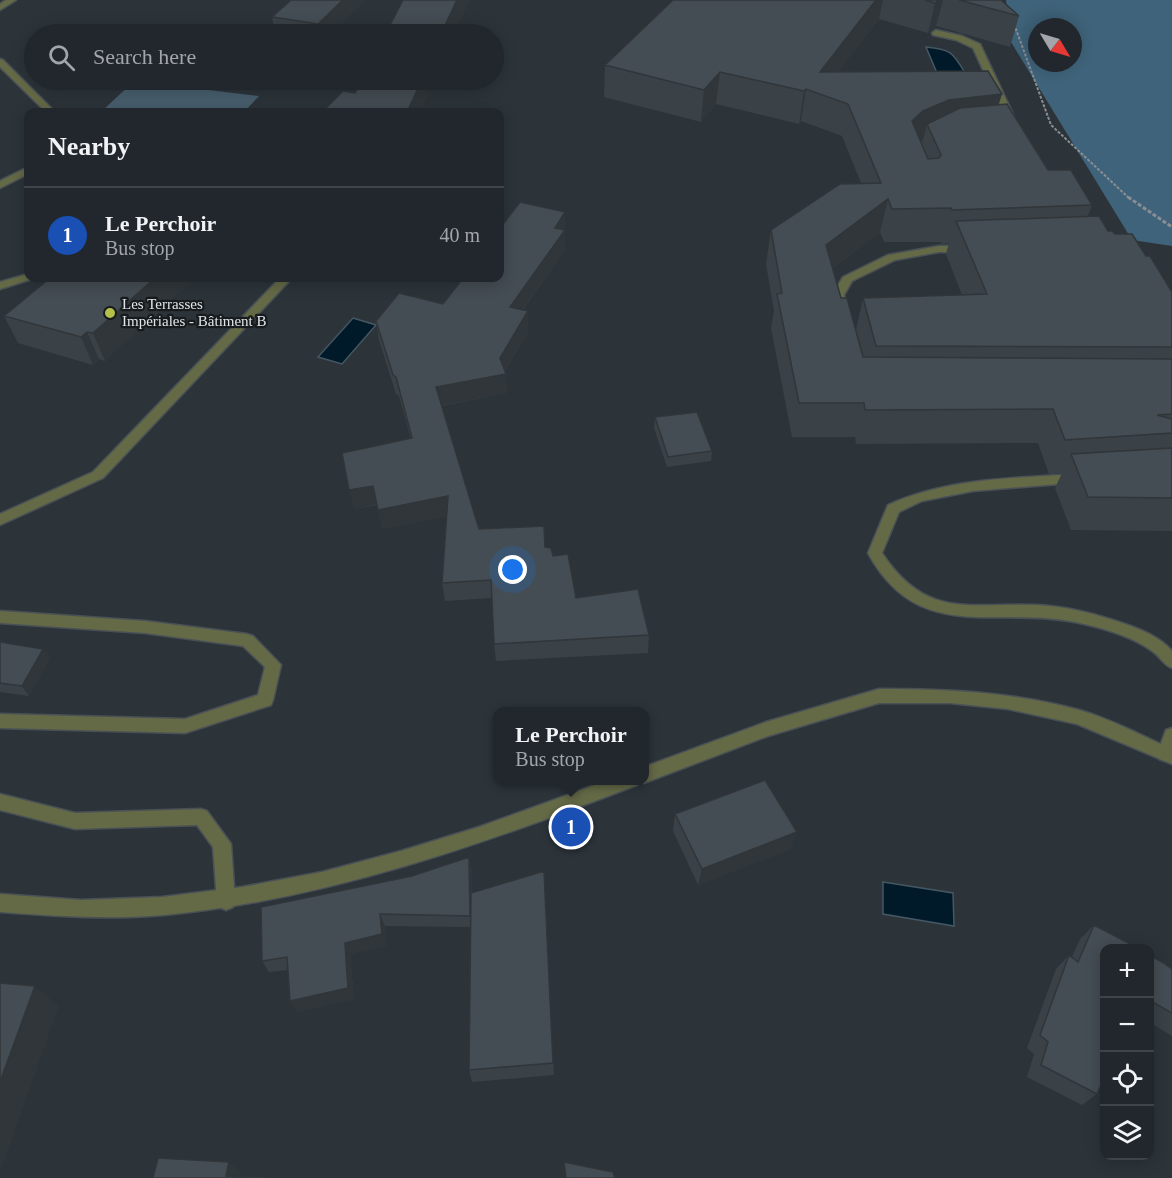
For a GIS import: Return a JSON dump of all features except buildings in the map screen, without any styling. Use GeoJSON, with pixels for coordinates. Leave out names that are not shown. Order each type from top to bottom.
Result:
{"type":"FeatureCollection","features":[{"type":"Feature","properties":{"kind":"street"},"geometry":{"type":"LineString","coordinates":[[0,7],[12,0]]}},
{"type":"Feature","properties":{"kind":"street"},"geometry":{"type":"LineString","coordinates":[[936,33],[959,38],[976,46],[1016,131],[1006,131]]}},
{"type":"Feature","properties":{"kind":"street"},"geometry":{"type":"LineString","coordinates":[[0,62],[24,86]]}},
{"type":"Feature","properties":{"kind":"street"},"geometry":{"type":"LineString","coordinates":[[29,90],[47,108]]}},
{"type":"Feature","properties":{"kind":"street"},"geometry":{"type":"LineString","coordinates":[[0,185],[24,173]]}},
{"type":"Feature","properties":{"kind":"street"},"geometry":{"type":"LineString","coordinates":[[846,329],[838,295],[847,279],[892,256],[939,249],[982,249]]}},
{"type":"Feature","properties":{"kind":"street"},"geometry":{"type":"LineString","coordinates":[[0,286],[24,278]]}},
{"type":"Feature","properties":{"kind":"street"},"geometry":{"type":"LineString","coordinates":[[0,520],[98,475],[282,282]]}},
{"type":"Feature","properties":{"kind":"street"},"geometry":{"type":"LineString","coordinates":[[1090,478],[973,486],[919,497],[893,509],[875,553],[888,573],[903,589],[921,601],[954,611],[1041,611],[1103,622],[1158,646],[1172,662]]}},
{"type":"Feature","properties":{"kind":"street"},"geometry":{"type":"LineString","coordinates":[[0,617],[145,627],[247,640],[273,665],[266,700],[185,726],[0,721]]}},
{"type":"Feature","properties":{"kind":"street"},"geometry":{"type":"LineString","coordinates":[[649,773],[766,729],[879,696],[950,696],[1032,707],[1079,717],[1169,755],[1172,735]]}},
{"type":"Feature","properties":{"kind":"street"},"geometry":{"type":"LineString","coordinates":[[0,903],[41,909],[138,907],[226,901],[375,868],[515,825],[618,785]]}},
{"type":"Feature","properties":{"kind":"street"},"geometry":{"type":"LineString","coordinates":[[0,802],[75,820],[201,817],[222,844],[226,901]]}},
{"type":"Feature","properties":{"kind":"path"},"geometry":{"type":"LineString","coordinates":[[1014,24],[1052,125],[1134,203],[1172,227]]}},
{"type":"Feature","properties":{"kind":"shaded area"},"geometry":{"type":"Polygon","coordinates":[[[1006,0],[1172,0],[1172,246],[1132,240],[1029,72],[1082,72],[1082,18],[1028,18],[1028,70],[1011,42],[1006,0]]]}},
{"type":"Feature","properties":{"kind":"shaded area"},"geometry":{"type":"Polygon","coordinates":[[[926,47],[950,53],[965,73],[937,73],[926,47]]]}},
{"type":"Feature","properties":{"kind":"shaded area"},"geometry":{"type":"Polygon","coordinates":[[[124,90],[209,90],[259,96],[248,108],[105,108],[124,90]]]}},
{"type":"Feature","properties":{"kind":"shaded area"},"geometry":{"type":"Polygon","coordinates":[[[353,318],[376,325],[342,364],[318,357],[353,318]]]}},
{"type":"Feature","properties":{"kind":"shaded area"},"geometry":{"type":"Polygon","coordinates":[[[883,882],[953,893],[954,926],[883,914],[883,882]]]}},
{"type":"Feature","properties":{"kind":"place","name":"Les Terrasses Impériales - Bâtiment B"},"geometry":{"type":"Point","coordinates":[110,313]}},
{"type":"Feature","properties":{"kind":"place","name":"Le Perchoir"},"geometry":{"type":"Point","coordinates":[571,827]}}]}
